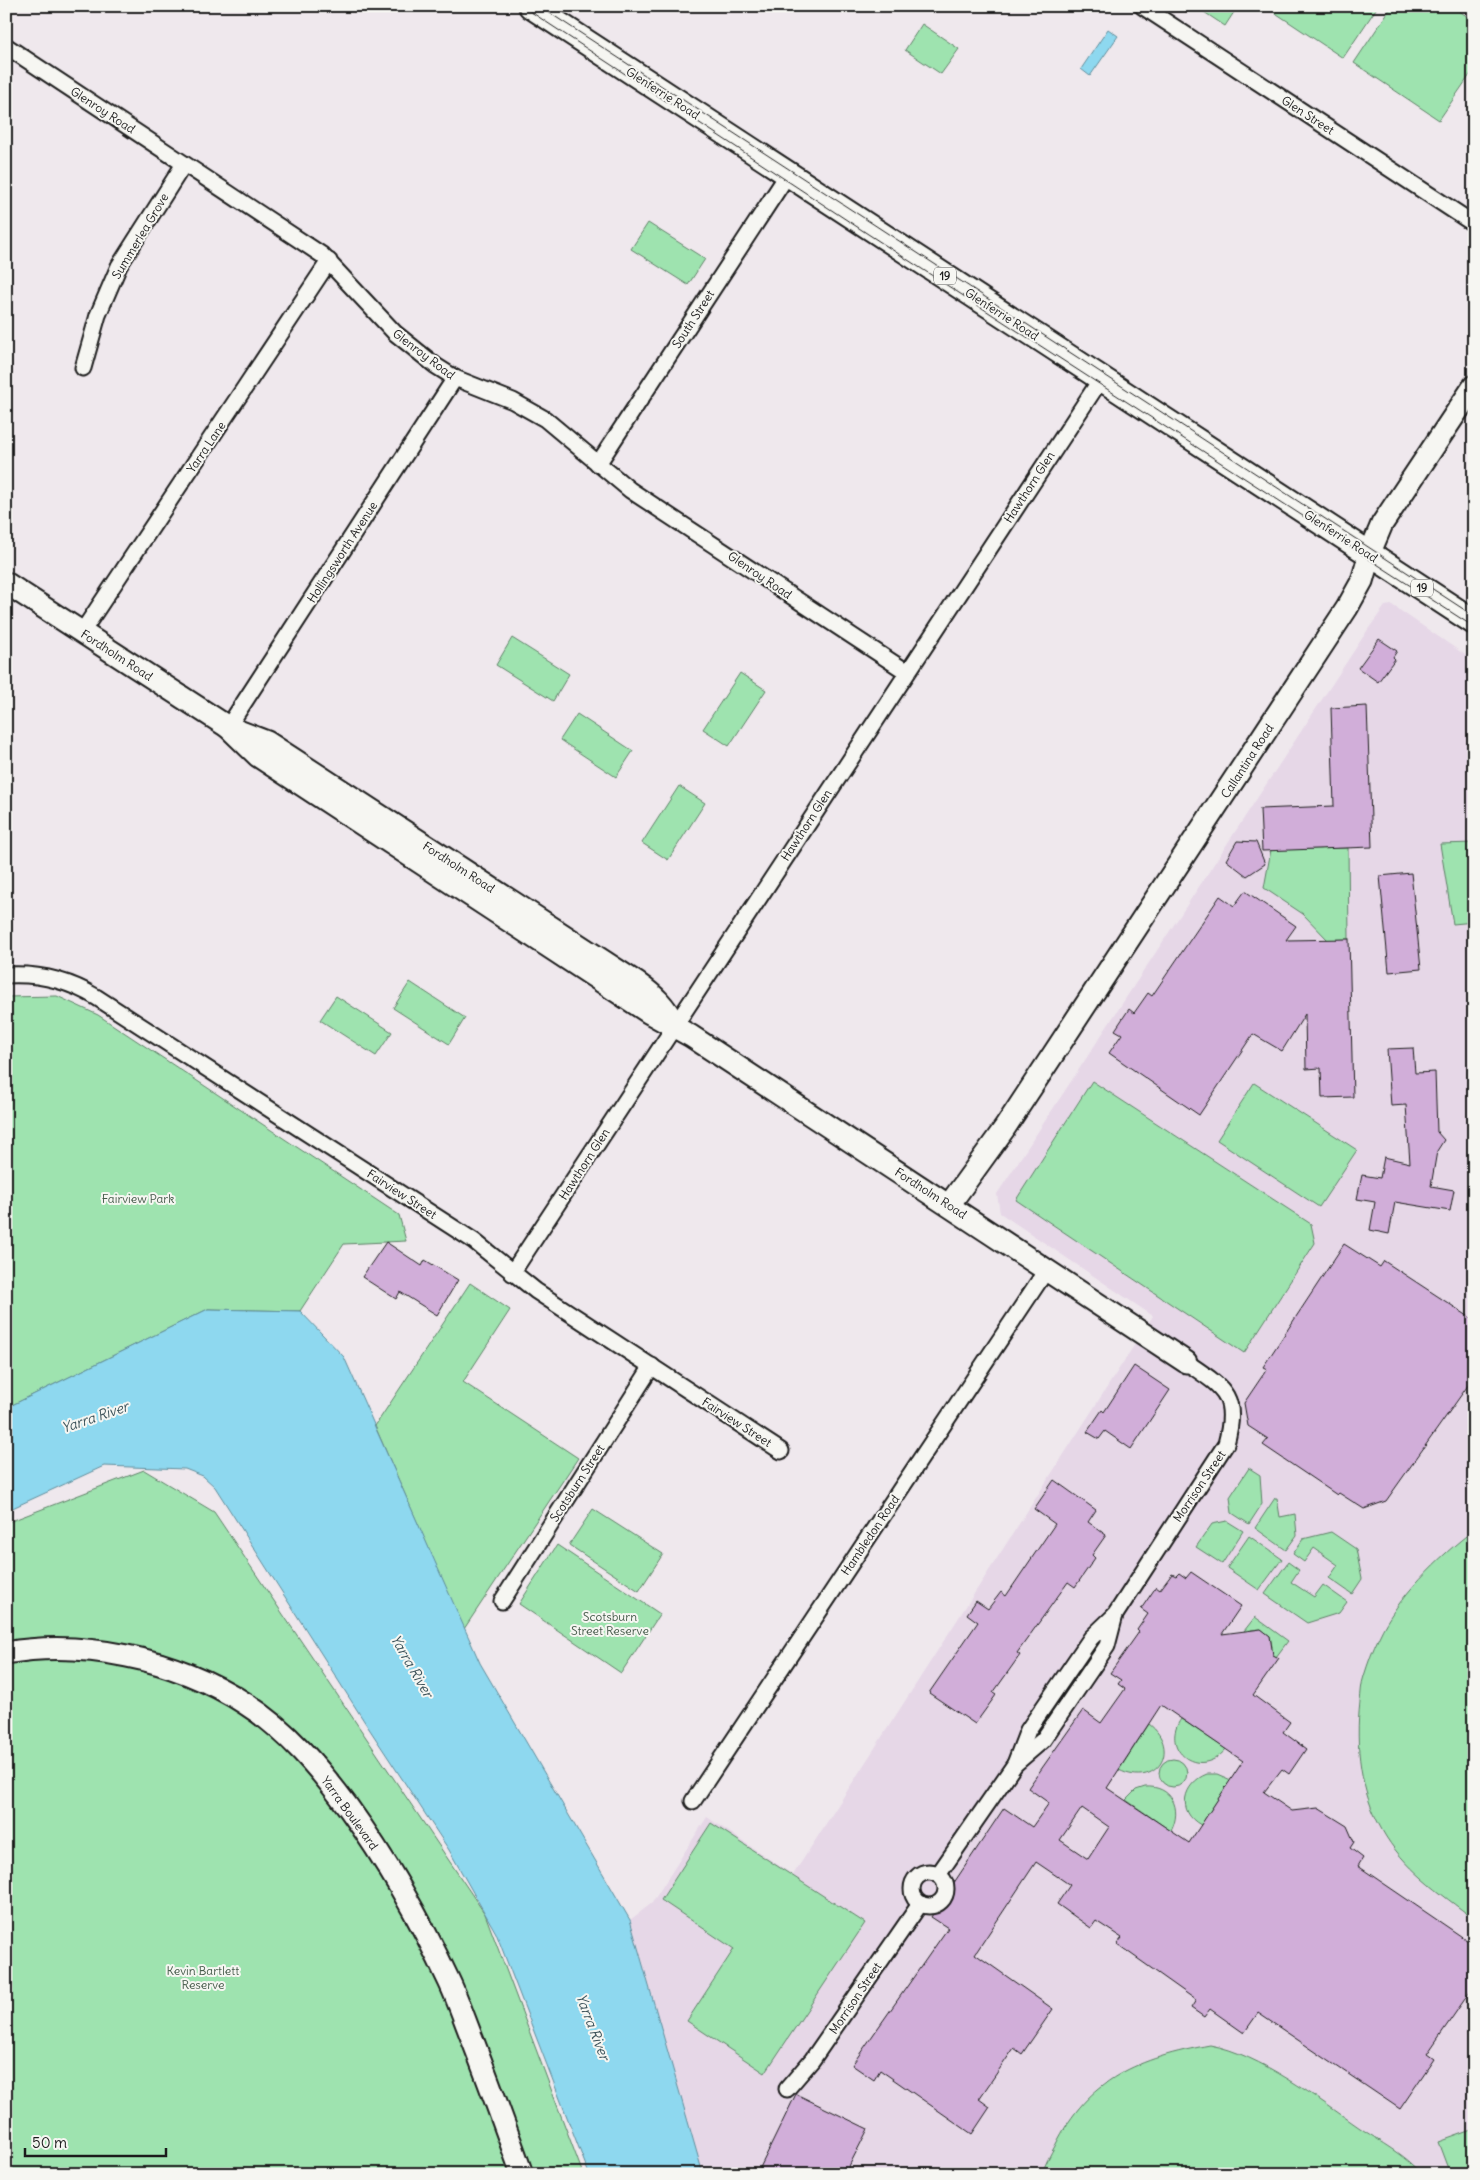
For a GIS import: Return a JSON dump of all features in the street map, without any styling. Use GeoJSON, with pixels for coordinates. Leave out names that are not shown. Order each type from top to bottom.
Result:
{"type":"FeatureCollection","features":[{"type":"Feature","properties":{"kind":"main road","name":"Glenferrie Road"},"geometry":{"type":"LineString","coordinates":[[530,6],[1474,622]]}},
{"type":"Feature","properties":{"kind":"street","name":"Glen Street"},"geometry":{"type":"LineString","coordinates":[[1142,6],[1474,224]]}},
{"type":"Feature","properties":{"kind":"street","name":"Glenroy Road"},"geometry":{"type":"LineString","coordinates":[[6,46],[312,248],[329,261],[394,333],[455,378],[529,409],[562,431],[630,490],[907,672]]}},
{"type":"Feature","properties":{"kind":"street","name":"Summerlea Grove"},"geometry":{"type":"LineString","coordinates":[[82,368],[98,315],[119,266],[184,164]]}},
{"type":"Feature","properties":{"kind":"street","name":"South Street"},"geometry":{"type":"LineString","coordinates":[[598,464],[788,174]]}},
{"type":"Feature","properties":{"kind":"street","name":"Yarra Lane"},"geometry":{"type":"LineString","coordinates":[[82,632],[329,261]]}},
{"type":"Feature","properties":{"kind":"street","name":"Hollingsworth Avenue"},"geometry":{"type":"LineString","coordinates":[[228,727],[455,378]]}},
{"type":"Feature","properties":{"kind":"street","name":"Hawthorn Glen"},"geometry":{"type":"LineString","coordinates":[[512,1273],[1101,378]]}},
{"type":"Feature","properties":{"kind":"street","name":"Callantina Road"},"geometry":{"type":"LineString","coordinates":[[955,1208],[995,1156],[1004,1129],[1347,608],[1362,581],[1382,524],[1474,386]]}},
{"type":"Feature","properties":{"kind":"street","name":"Fordholm Road"},"geometry":{"type":"LineString","coordinates":[[6,583],[228,727],[258,756],[648,1012],[675,1025],[1186,1362]]}},
{"type":"Feature","properties":{"kind":"street","name":"Fairview Street"},"geometry":{"type":"LineString","coordinates":[[6,975],[38,976],[57,979],[96,997],[474,1241],[536,1291],[782,1451]]}},
{"type":"Feature","properties":{"kind":"street","name":"Hambledon Road"},"geometry":{"type":"LineString","coordinates":[[693,1800],[1047,1269]]}},
{"type":"Feature","properties":{"kind":"street","name":"Morrison Street"},"geometry":{"type":"LineString","coordinates":[[938,1875],[1015,1764],[1043,1740],[1107,1646],[1115,1615],[1226,1444],[1231,1414],[1226,1397],[1220,1385],[1186,1362]]}},
{"type":"Feature","properties":{"kind":"street","name":"Scotsburn Street"},"geometry":{"type":"LineString","coordinates":[[502,1600],[652,1366]]}},
{"type":"Feature","properties":{"kind":"street","name":"Yarra Boulevard"},"geometry":{"type":"LineString","coordinates":[[6,1653],[60,1649],[103,1651],[147,1660],[178,1670],[246,1704],[279,1728],[306,1754],[363,1828],[396,1880],[449,1982],[501,2114],[522,2174]]}},
{"type":"Feature","properties":{"kind":"street"},"geometry":{"type":"LineString","coordinates":[[928,1872],[938,1875],[944,1883],[945,1894],[943,1898],[935,1905],[924,1906],[920,1904],[915,1900],[912,1890],[914,1880],[928,1872]]}},
{"type":"Feature","properties":{"kind":"street","name":"Morrison Street"},"geometry":{"type":"LineString","coordinates":[[787,2089],[812,2060],[920,1904]]}},
{"type":"Feature","properties":{"kind":"shaded area"},"geometry":{"type":"Polygon","coordinates":[[[1392,605],[1474,661],[1474,2174],[703,2174],[630,1920],[652,1903],[707,1817],[793,1875],[1153,1316],[1000,1213],[997,1194],[1369,628],[1385,606],[1392,605]]]}},
{"type":"Feature","properties":{"kind":"green space"},"geometry":{"type":"Polygon","coordinates":[[[1195,6],[1238,6],[1225,26],[1195,6]]]}},
{"type":"Feature","properties":{"kind":"green space"},"geometry":{"type":"Polygon","coordinates":[[[1265,6],[1378,6],[1343,58],[1265,6]]]}},
{"type":"Feature","properties":{"kind":"green space"},"geometry":{"type":"Polygon","coordinates":[[[1392,6],[1452,6],[1474,21],[1474,69],[1439,120],[1354,63],[1392,6]]]}},
{"type":"Feature","properties":{"kind":"green space"},"geometry":{"type":"Polygon","coordinates":[[[922,24],[959,49],[941,74],[905,50],[922,24]]]}},
{"type":"Feature","properties":{"kind":"green space"},"geometry":{"type":"Polygon","coordinates":[[[648,223],[705,259],[688,285],[631,249],[648,223]]]}},
{"type":"Feature","properties":{"kind":"green space"},"geometry":{"type":"Polygon","coordinates":[[[512,638],[569,674],[553,701],[496,665],[512,638]]]}},
{"type":"Feature","properties":{"kind":"green space"},"geometry":{"type":"Polygon","coordinates":[[[740,673],[766,690],[729,746],[703,729],[740,673]]]}},
{"type":"Feature","properties":{"kind":"green space"},"geometry":{"type":"Polygon","coordinates":[[[577,714],[633,751],[616,777],[560,740],[577,714]]]}},
{"type":"Feature","properties":{"kind":"green space"},"geometry":{"type":"Polygon","coordinates":[[[679,786],[705,803],[668,860],[642,843],[679,786]]]}},
{"type":"Feature","properties":{"kind":"green space"},"geometry":{"type":"Polygon","coordinates":[[[1474,843],[1474,922],[1453,924],[1440,844],[1474,843]]]}},
{"type":"Feature","properties":{"kind":"green space"},"geometry":{"type":"Polygon","coordinates":[[[1348,848],[1349,939],[1328,940],[1303,914],[1264,888],[1271,850],[1348,848]]]}},
{"type":"Feature","properties":{"kind":"green space"},"geometry":{"type":"Polygon","coordinates":[[[410,982],[465,1018],[449,1044],[393,1008],[410,982]]]}},
{"type":"Feature","properties":{"kind":"green space","name":"Fairview Park"},"geometry":{"type":"Polygon","coordinates":[[[57,996],[98,1015],[399,1215],[406,1241],[344,1244],[300,1311],[208,1309],[6,1408],[6,997],[57,996]]]}},
{"type":"Feature","properties":{"kind":"green space"},"geometry":{"type":"Polygon","coordinates":[[[336,996],[392,1032],[376,1056],[320,1020],[336,996]]]}},
{"type":"Feature","properties":{"kind":"green space"},"geometry":{"type":"Polygon","coordinates":[[[1092,1081],[1311,1224],[1315,1243],[1244,1353],[1016,1200],[1092,1081]]]}},
{"type":"Feature","properties":{"kind":"green space"},"geometry":{"type":"Polygon","coordinates":[[[1254,1083],[1357,1150],[1319,1207],[1217,1140],[1254,1083]]]}},
{"type":"Feature","properties":{"kind":"green space"},"geometry":{"type":"Polygon","coordinates":[[[470,1283],[510,1310],[463,1382],[578,1458],[464,1629],[375,1426],[470,1283]]]}},
{"type":"Feature","properties":{"kind":"green space"},"geometry":{"type":"Polygon","coordinates":[[[1249,1468],[1260,1475],[1262,1504],[1249,1524],[1232,1513],[1230,1497],[1249,1468]]]}},
{"type":"Feature","properties":{"kind":"green space","name":"Kevin Bartlett Reserve"},"geometry":{"type":"Polygon","coordinates":[[[144,1470],[214,1512],[485,1914],[583,2174],[6,2174],[6,1523],[144,1470]]]}},
{"type":"Feature","properties":{"kind":"green space"},"geometry":{"type":"Polygon","coordinates":[[[1275,1498],[1277,1498],[1280,1517],[1295,1514],[1297,1535],[1286,1550],[1255,1528],[1275,1498]]]}},
{"type":"Feature","properties":{"kind":"green space"},"geometry":{"type":"Polygon","coordinates":[[[593,1509],[663,1554],[639,1591],[569,1545],[593,1509]]]}},
{"type":"Feature","properties":{"kind":"green space"},"geometry":{"type":"Polygon","coordinates":[[[1227,1521],[1243,1531],[1222,1564],[1196,1547],[1212,1524],[1227,1521]]]}},
{"type":"Feature","properties":{"kind":"green space"},"geometry":{"type":"Polygon","coordinates":[[[1474,1530],[1474,1919],[1411,1868],[1382,1830],[1364,1784],[1358,1735],[1363,1679],[1375,1646],[1387,1623],[1396,1608],[1433,1565],[1474,1530]]]}},
{"type":"Feature","properties":{"kind":"green space"},"geometry":{"type":"Polygon","coordinates":[[[1331,1532],[1356,1549],[1362,1579],[1352,1594],[1329,1578],[1338,1565],[1314,1548],[1304,1562],[1293,1554],[1303,1539],[1331,1532]]]}},
{"type":"Feature","properties":{"kind":"green space"},"geometry":{"type":"Polygon","coordinates":[[[1249,1536],[1282,1559],[1259,1590],[1227,1568],[1249,1536]]]}},
{"type":"Feature","properties":{"kind":"green space","name":"Scotsburn Street Reserve"},"geometry":{"type":"Polygon","coordinates":[[[557,1545],[660,1614],[621,1673],[519,1604],[557,1545]]]}},
{"type":"Feature","properties":{"kind":"green space"},"geometry":{"type":"Polygon","coordinates":[[[1288,1562],[1299,1570],[1291,1582],[1314,1597],[1323,1585],[1347,1602],[1339,1613],[1307,1623],[1265,1594],[1288,1562]]]}},
{"type":"Feature","properties":{"kind":"green space"},"geometry":{"type":"Polygon","coordinates":[[[1255,1617],[1288,1641],[1276,1657],[1269,1651],[1272,1647],[1270,1636],[1261,1629],[1251,1630],[1248,1634],[1244,1631],[1255,1617]]]}},
{"type":"Feature","properties":{"kind":"green space"},"geometry":{"type":"Polygon","coordinates":[[[1087,1656],[1091,1659],[1037,1738],[1033,1735],[1087,1656]]]}},
{"type":"Feature","properties":{"kind":"green space"},"geometry":{"type":"Polygon","coordinates":[[[1181,1719],[1226,1749],[1216,1758],[1205,1762],[1195,1762],[1186,1758],[1179,1751],[1175,1741],[1176,1731],[1181,1719]]]}},
{"type":"Feature","properties":{"kind":"green space"},"geometry":{"type":"Polygon","coordinates":[[[1149,1724],[1159,1734],[1163,1745],[1164,1755],[1160,1764],[1153,1771],[1144,1774],[1132,1775],[1119,1770],[1149,1724]]]}},
{"type":"Feature","properties":{"kind":"green space"},"geometry":{"type":"Polygon","coordinates":[[[1173,1759],[1183,1763],[1187,1773],[1183,1783],[1173,1787],[1163,1783],[1159,1773],[1163,1763],[1173,1759]]]}},
{"type":"Feature","properties":{"kind":"green space"},"geometry":{"type":"Polygon","coordinates":[[[1207,1774],[1217,1774],[1231,1780],[1201,1825],[1188,1813],[1186,1798],[1192,1784],[1207,1774]]]}},
{"type":"Feature","properties":{"kind":"green space"},"geometry":{"type":"Polygon","coordinates":[[[1154,1787],[1162,1790],[1172,1800],[1176,1814],[1171,1831],[1126,1800],[1136,1790],[1154,1787]]]}},
{"type":"Feature","properties":{"kind":"green space"},"geometry":{"type":"Polygon","coordinates":[[[711,1823],[865,1923],[765,2073],[687,2021],[734,1949],[661,1900],[711,1823]]]}},
{"type":"Feature","properties":{"kind":"green space"},"geometry":{"type":"Polygon","coordinates":[[[1210,2045],[1249,2058],[1288,2079],[1401,2155],[1422,2174],[1042,2174],[1049,2156],[1068,2123],[1083,2103],[1100,2088],[1118,2075],[1138,2065],[1184,2050],[1210,2045]]]}},
{"type":"Feature","properties":{"kind":"green space"},"geometry":{"type":"Polygon","coordinates":[[[1474,2129],[1474,2174],[1450,2174],[1438,2142],[1474,2129]]]}},
{"type":"Feature","properties":{"kind":"water"},"geometry":{"type":"Polygon","coordinates":[[[1108,29],[1118,36],[1090,76],[1081,69],[1108,29]]]}},
{"type":"Feature","properties":{"kind":"water","name":"Yarra River"},"geometry":{"type":"Polygon","coordinates":[[[208,1309],[300,1311],[344,1357],[480,1663],[630,1920],[703,2174],[589,2174],[496,1933],[449,1850],[215,1487],[203,1476],[185,1469],[104,1466],[6,1511],[6,1408],[208,1309]]]}},
{"type":"Feature","properties":{"kind":"building"},"geometry":{"type":"Polygon","coordinates":[[[1379,639],[1397,651],[1393,657],[1395,659],[1378,682],[1358,668],[1379,639]]]}},
{"type":"Feature","properties":{"kind":"building"},"geometry":{"type":"Polygon","coordinates":[[[1367,706],[1372,847],[1262,851],[1260,809],[1334,806],[1331,708],[1367,706]]]}},
{"type":"Feature","properties":{"kind":"building"},"geometry":{"type":"Polygon","coordinates":[[[1237,841],[1256,842],[1265,864],[1247,876],[1226,860],[1237,841]]]}},
{"type":"Feature","properties":{"kind":"building"},"geometry":{"type":"Polygon","coordinates":[[[1411,873],[1421,969],[1389,972],[1380,876],[1411,873]]]}},
{"type":"Feature","properties":{"kind":"building"},"geometry":{"type":"Polygon","coordinates":[[[1245,891],[1296,926],[1286,940],[1349,939],[1353,1097],[1322,1098],[1321,1068],[1306,1069],[1305,1014],[1282,1051],[1253,1034],[1199,1115],[1109,1053],[1122,1034],[1115,1030],[1129,1009],[1134,1013],[1148,993],[1152,996],[1220,896],[1234,906],[1245,891]]]}},
{"type":"Feature","properties":{"kind":"building"},"geometry":{"type":"Polygon","coordinates":[[[1413,1048],[1415,1073],[1435,1072],[1437,1132],[1444,1140],[1437,1151],[1431,1186],[1454,1190],[1450,1211],[1395,1202],[1389,1234],[1370,1230],[1375,1202],[1357,1199],[1362,1175],[1380,1178],[1384,1157],[1410,1163],[1406,1105],[1391,1106],[1387,1049],[1413,1048]]]}},
{"type":"Feature","properties":{"kind":"building"},"geometry":{"type":"Polygon","coordinates":[[[386,1242],[422,1266],[425,1260],[458,1280],[437,1315],[400,1292],[396,1299],[362,1277],[386,1242]]]}},
{"type":"Feature","properties":{"kind":"building"},"geometry":{"type":"Polygon","coordinates":[[[1344,1244],[1380,1267],[1384,1261],[1474,1320],[1474,1377],[1386,1501],[1364,1509],[1339,1493],[1337,1495],[1263,1445],[1268,1439],[1248,1426],[1244,1403],[1267,1369],[1263,1367],[1344,1244]]]}},
{"type":"Feature","properties":{"kind":"building"},"geometry":{"type":"Polygon","coordinates":[[[1134,1366],[1170,1390],[1131,1449],[1105,1431],[1099,1439],[1087,1432],[1102,1410],[1104,1412],[1134,1366]]]}},
{"type":"Feature","properties":{"kind":"building"},"geometry":{"type":"Polygon","coordinates":[[[1054,1480],[1096,1510],[1088,1522],[1106,1535],[1092,1555],[1095,1558],[1075,1587],[1068,1582],[1017,1653],[1020,1655],[993,1693],[996,1695],[975,1724],[929,1693],[978,1622],[967,1614],[976,1601],[988,1609],[1001,1592],[1006,1596],[1055,1524],[1034,1509],[1054,1480]]]}},
{"type":"Feature","properties":{"kind":"building"},"geometry":{"type":"Polygon","coordinates":[[[1191,1572],[1241,1606],[1222,1634],[1261,1629],[1270,1636],[1273,1655],[1279,1658],[1253,1695],[1290,1722],[1283,1732],[1306,1749],[1289,1774],[1282,1769],[1264,1792],[1292,1811],[1318,1808],[1347,1826],[1354,1842],[1350,1848],[1363,1858],[1358,1866],[1474,1945],[1474,1986],[1427,2054],[1434,2059],[1400,2109],[1258,2013],[1244,2033],[1210,2009],[1204,2017],[1191,2008],[1196,2000],[1117,1944],[1122,1938],[1096,1921],[1091,1928],[1057,1904],[1070,1885],[1036,1862],[975,1954],[1053,2009],[1022,2054],[1014,2048],[979,2099],[990,2107],[972,2134],[880,2070],[874,2080],[852,2065],[948,1928],[931,1917],[1004,1808],[1032,1827],[1049,1803],[1028,1788],[1083,1710],[1101,1723],[1125,1689],[1118,1684],[1121,1680],[1110,1673],[1139,1632],[1137,1630],[1148,1614],[1141,1609],[1156,1587],[1160,1590],[1172,1574],[1176,1576],[1179,1573],[1186,1578],[1191,1572]],[[1161,1705],[1107,1788],[1189,1843],[1243,1761],[1161,1705]],[[1082,1808],[1060,1840],[1088,1859],[1109,1827],[1082,1808]]]}},
{"type":"Feature","properties":{"kind":"building"},"geometry":{"type":"Polygon","coordinates":[[[796,2094],[868,2129],[845,2174],[757,2174],[796,2094]]]}},
{"type":"Feature","properties":{"kind":"tram line"},"geometry":{"type":"LineString","coordinates":[[522,6],[868,234],[1474,627]]}},
{"type":"Feature","properties":{"kind":"tram line"},"geometry":{"type":"LineString","coordinates":[[539,6],[1474,616]]}}]}
